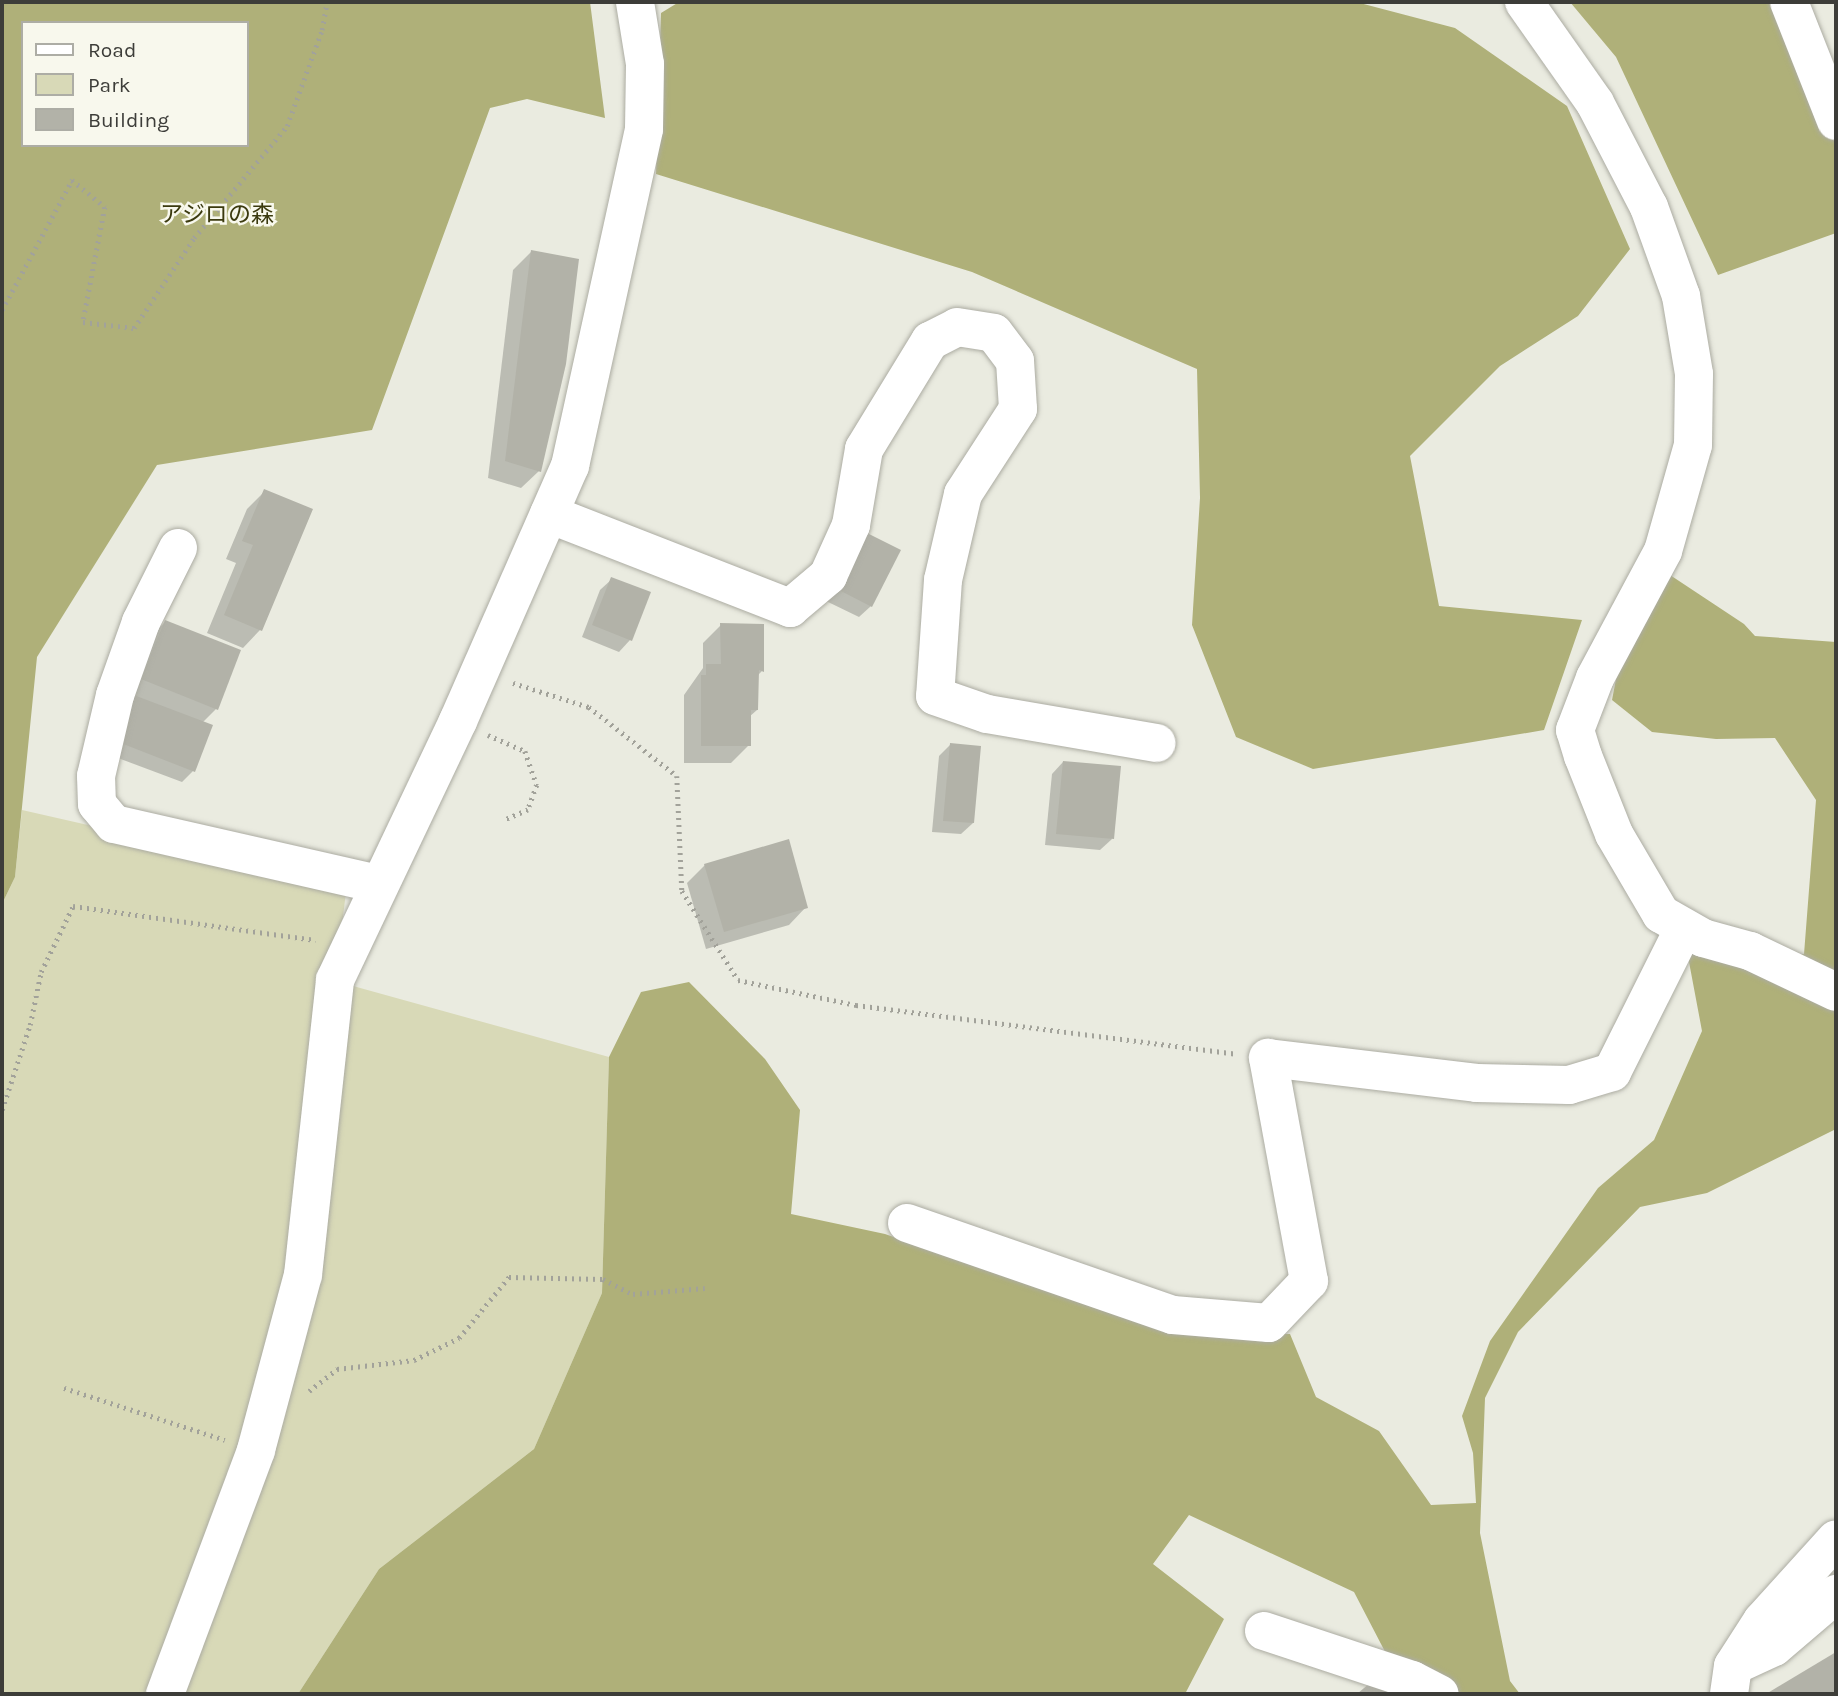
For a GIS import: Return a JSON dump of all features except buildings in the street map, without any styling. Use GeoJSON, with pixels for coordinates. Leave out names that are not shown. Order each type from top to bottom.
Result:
{"type":"FeatureCollection","features":[{"type":"Feature","properties":{"kind":"street"},"geometry":{"type":"LineString","coordinates":[[165,1694],[223,1549],[256,1450],[303,1275],[335,981],[348,945],[481,673],[570,466],[644,130],[645,64],[635,2]]}},
{"type":"Feature","properties":{"kind":"street"},"geometry":{"type":"LineString","coordinates":[[1524,2],[1595,103],[1649,206],[1681,296],[1695,374],[1693,445],[1663,551],[1595,678],[1575,730],[1614,834],[1661,914],[1703,938],[1750,951],[1836,992]]}},
{"type":"Feature","properties":{"kind":"street"},"geometry":{"type":"LineString","coordinates":[[1788,2],[1836,121]]}},
{"type":"Feature","properties":{"kind":"street"},"geometry":{"type":"LineString","coordinates":[[549,514],[790,608],[828,576],[851,525],[864,449],[930,341],[957,327],[994,333],[1014,361],[1018,409],[994,439],[963,494],[943,580],[935,696],[987,713],[1157,743]]}},
{"type":"Feature","properties":{"kind":"street"},"geometry":{"type":"LineString","coordinates":[[178,548],[141,622],[115,695],[96,776],[97,804],[114,824],[378,884]]}},
{"type":"Feature","properties":{"kind":"street"},"geometry":{"type":"LineString","coordinates":[[907,1223],[1173,1315],[1269,1323],[1309,1281],[1268,1058],[1477,1083],[1569,1085],[1612,1072],[1684,928]]}},
{"type":"Feature","properties":{"kind":"street"},"geometry":{"type":"LineString","coordinates":[[1731,1680],[1762,1620],[1836,1539]]}},
{"type":"Feature","properties":{"kind":"street"},"geometry":{"type":"LineString","coordinates":[[1731,1680],[1836,1594]]}},
{"type":"Feature","properties":{"kind":"street"},"geometry":{"type":"LineString","coordinates":[[1264,1631],[1412,1680],[1440,1694]]}},
{"type":"Feature","properties":{"kind":"path"},"geometry":{"type":"LineString","coordinates":[[2,310],[72,180],[105,207],[83,322],[134,328],[194,238],[287,126],[322,30],[327,2]]}},
{"type":"Feature","properties":{"kind":"path"},"geometry":{"type":"LineString","coordinates":[[481,673],[589,707],[677,776],[682,891],[738,980],[856,1005],[1268,1058]]}},
{"type":"Feature","properties":{"kind":"path"},"geometry":{"type":"LineString","coordinates":[[458,721],[525,751],[537,785],[528,810],[504,820]]}},
{"type":"Feature","properties":{"kind":"path"},"geometry":{"type":"LineString","coordinates":[[2,1110],[30,1025],[41,972],[73,906],[348,945]]}},
{"type":"Feature","properties":{"kind":"path"},"geometry":{"type":"LineString","coordinates":[[269,1400],[299,1399],[337,1369],[414,1360],[459,1338],[509,1277],[603,1279],[633,1294],[705,1288]]}},
{"type":"Feature","properties":{"kind":"path"},"geometry":{"type":"LineString","coordinates":[[64,1388],[256,1450]]}},
{"type":"Feature","properties":{"kind":"green space","name":"アジロの森"},"geometry":{"type":"Polygon","coordinates":[[[2,2],[590,2],[605,118],[527,99],[490,108],[372,430],[157,465],[37,657],[15,877],[2,904],[2,2]]]}},
{"type":"Feature","properties":{"kind":"green space"},"geometry":{"type":"Polygon","coordinates":[[[679,2],[1356,2],[1455,28],[1567,106],[1630,249],[1578,316],[1500,366],[1410,456],[1439,606],[1582,620],[1544,730],[1313,769],[1236,737],[1192,625],[1200,498],[1197,369],[972,272],[656,174],[661,13],[679,2]]]}},
{"type":"Feature","properties":{"kind":"green space"},"geometry":{"type":"Polygon","coordinates":[[[1570,2],[1773,2],[1836,144],[1836,233],[1718,275],[1616,57],[1570,2]]]}},
{"type":"Feature","properties":{"kind":"green space"},"geometry":{"type":"Polygon","coordinates":[[[1670,575],[1744,624],[1755,636],[1836,642],[1836,1129],[1707,1193],[1640,1207],[1518,1332],[1485,1398],[1480,1533],[1510,1681],[1520,1694],[1407,1694],[1354,1592],[1189,1515],[1153,1564],[1224,1619],[1185,1694],[298,1694],[379,1569],[534,1449],[602,1293],[609,1057],[641,992],[689,982],[765,1059],[800,1110],[791,1214],[885,1234],[1174,1334],[1290,1334],[1316,1397],[1379,1431],[1431,1505],[1476,1503],[1473,1453],[1462,1416],[1490,1341],[1598,1188],[1654,1140],[1702,1031],[1686,946],[1735,960],[1804,954],[1816,800],[1775,738],[1716,739],[1652,732],[1612,700],[1620,658],[1670,575]]]}},
{"type":"Feature","properties":{"kind":"green space"},"geometry":{"type":"Polygon","coordinates":[[[22,810],[347,884],[335,981],[609,1057],[602,1293],[534,1449],[379,1569],[298,1694],[2,1694],[2,904],[15,877],[22,810]]]}}]}
